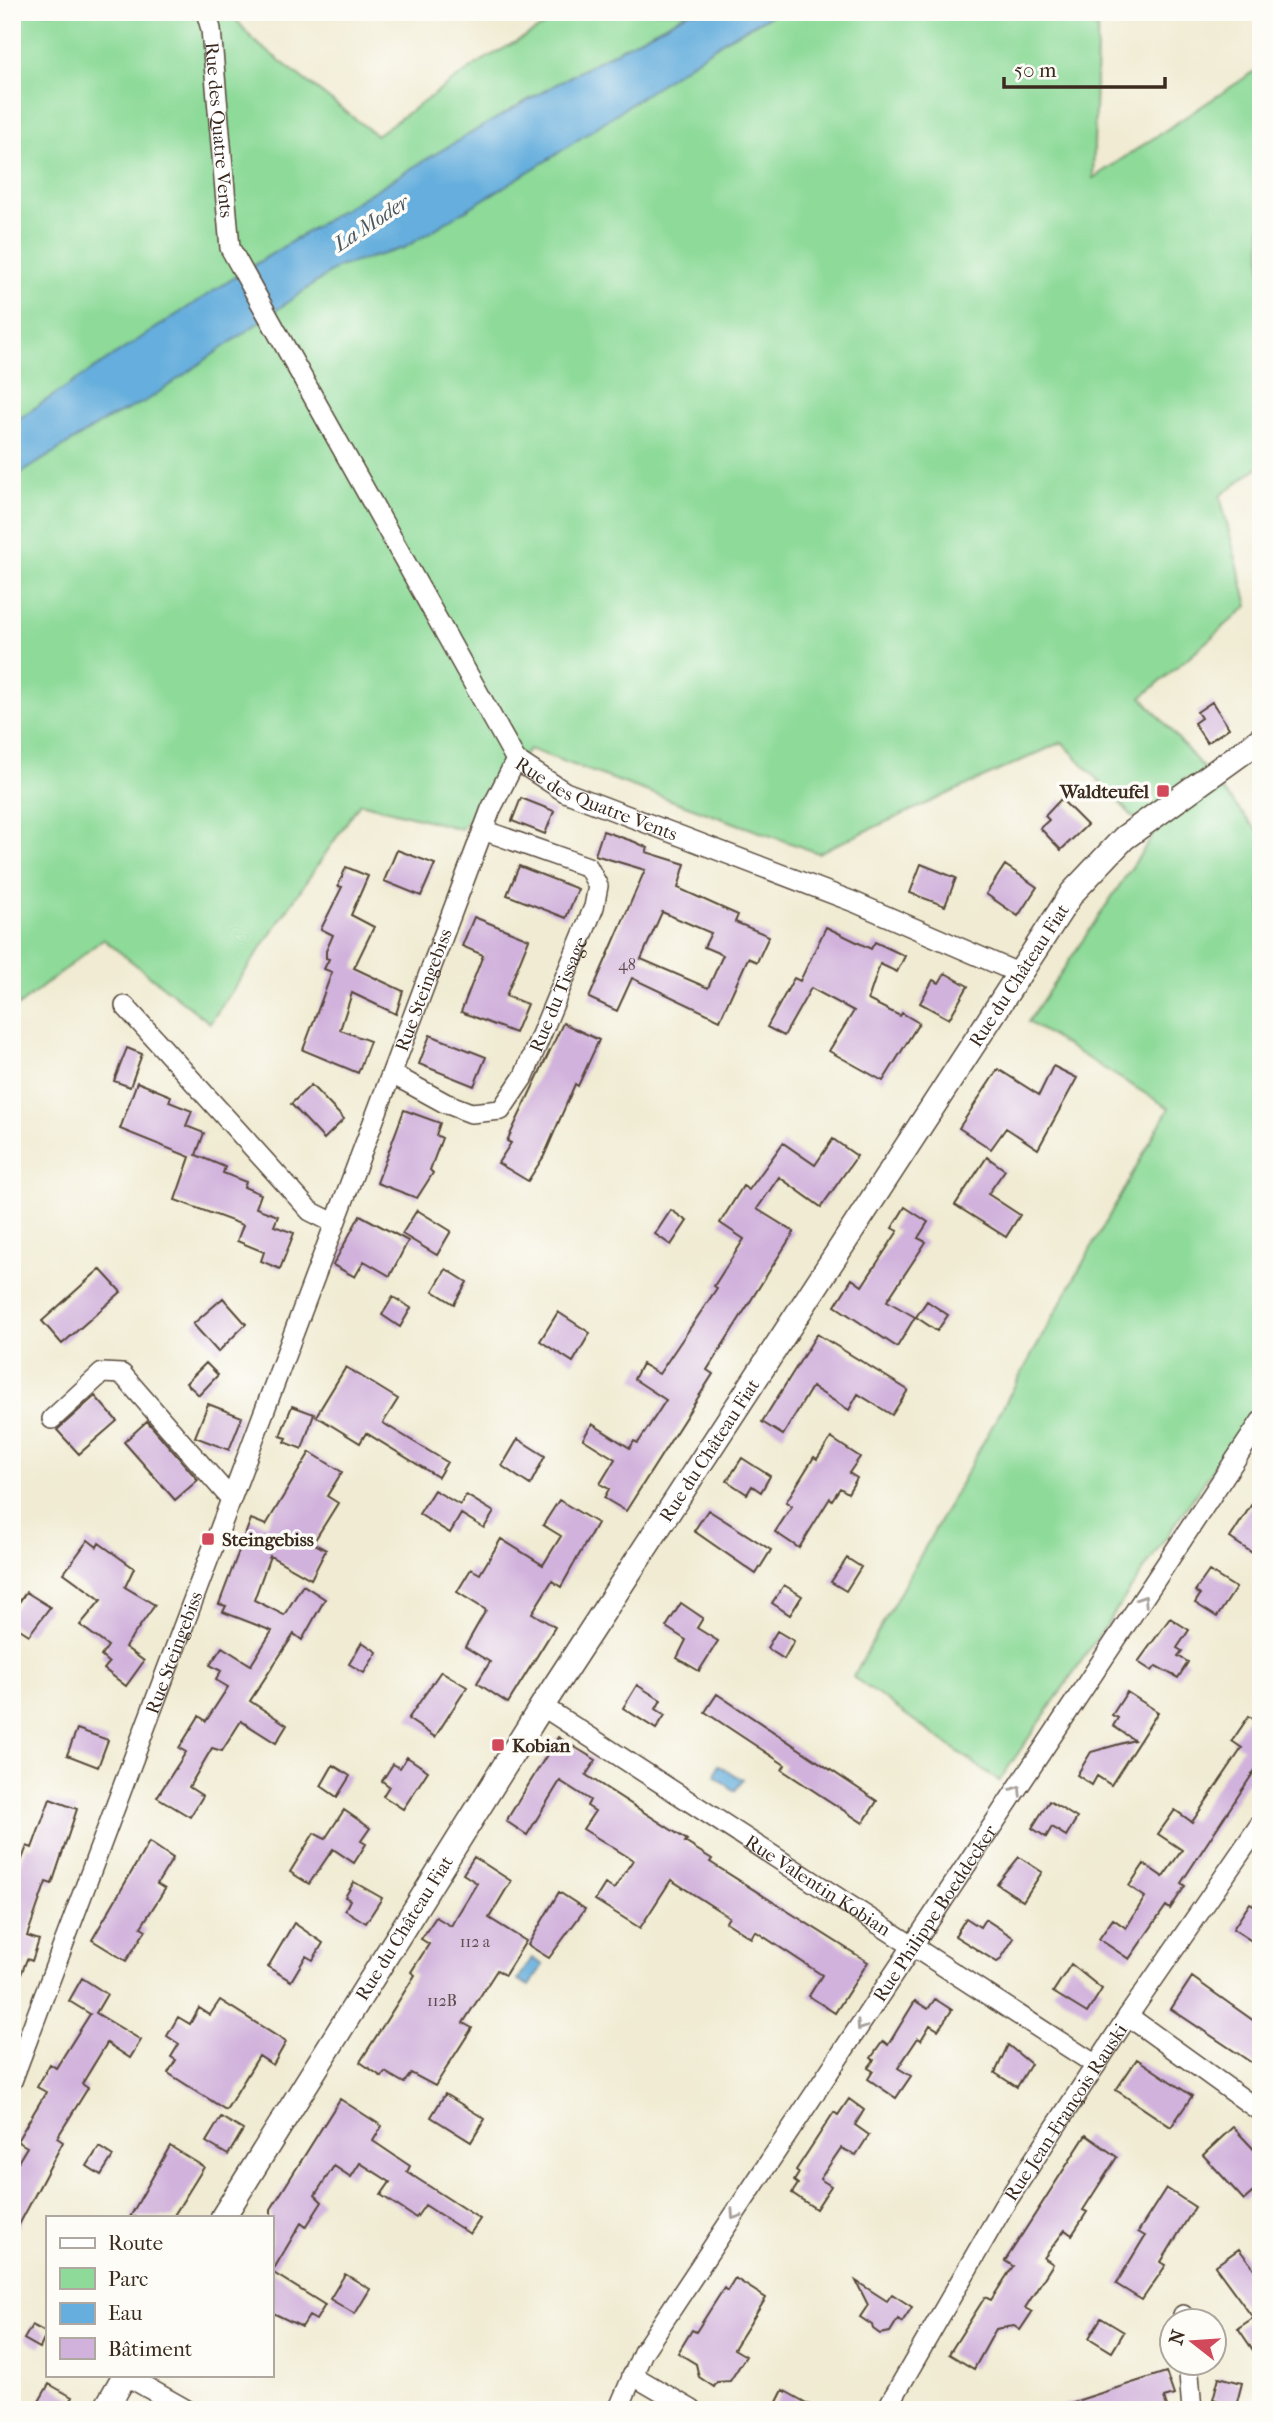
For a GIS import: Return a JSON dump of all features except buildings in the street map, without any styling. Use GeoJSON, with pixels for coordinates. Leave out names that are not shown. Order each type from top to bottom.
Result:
{"type":"FeatureCollection","features":[{"type":"Feature","properties":{"kind":"street","name":"Rue des Quatre Vents"},"geometry":{"type":"LineString","coordinates":[[206,12],[211,29],[230,248],[516,760],[565,792],[854,902],[1018,973]]}},
{"type":"Feature","properties":{"kind":"street","name":"Rue du Château Fiat"},"geometry":{"type":"LineString","coordinates":[[224,2216],[542,1706],[1072,893],[1124,838],[1261,739]]}},
{"type":"Feature","properties":{"kind":"street","name":"Rue Steingebiss"},"geometry":{"type":"LineString","coordinates":[[12,2081],[483,830],[516,760]]}},
{"type":"Feature","properties":{"kind":"street","name":"Rue du Tissage"},"geometry":{"type":"LineString","coordinates":[[392,1074],[445,1103],[471,1113],[501,1110],[524,1076],[594,907],[598,886],[588,867],[483,830]]}},
{"type":"Feature","properties":{"kind":"street"},"geometry":{"type":"LineString","coordinates":[[125,1006],[310,1211],[334,1223]]}},
{"type":"Feature","properties":{"kind":"street"},"geometry":{"type":"LineString","coordinates":[[51,1419],[102,1373],[122,1374],[231,1499]]}},
{"type":"Feature","properties":{"kind":"street","name":"Rue Philippe Boeddecker"},"geometry":{"type":"LineString","coordinates":[[618,2410],[643,2353],[1261,1421]]}},
{"type":"Feature","properties":{"kind":"street","name":"Rue Valentin Kobian"},"geometry":{"type":"LineString","coordinates":[[542,1706],[912,1949],[1096,2065]]}},
{"type":"Feature","properties":{"kind":"street","name":"Rue Jean-François Rauski"},"geometry":{"type":"LineString","coordinates":[[886,2410],[981,2241],[1128,2016],[1261,1823]]}},
{"type":"Feature","properties":{"kind":"street"},"geometry":{"type":"LineString","coordinates":[[1128,2016],[1261,2112]]}},
{"type":"Feature","properties":{"kind":"street"},"geometry":{"type":"LineString","coordinates":[[632,2375],[692,2410]]}},
{"type":"Feature","properties":{"kind":"street"},"geometry":{"type":"LineString","coordinates":[[105,2410],[124,2376]]}},
{"type":"Feature","properties":{"kind":"street"},"geometry":{"type":"LineString","coordinates":[[127,2376],[187,2410]]}},
{"type":"Feature","properties":{"kind":"street"},"geometry":{"type":"LineString","coordinates":[[1189,2376],[1192,2410]]}},
{"type":"Feature","properties":{"kind":"green space"},"geometry":{"type":"Polygon","coordinates":[[[12,12],[230,12],[253,40],[376,135],[480,62],[569,12],[1098,12],[1093,178],[1261,67],[1261,465],[1220,496],[1248,606],[1142,697],[1261,835],[1261,1399],[999,1781],[853,1677],[1169,1108],[1028,1022],[1152,837],[1062,742],[818,853],[529,749],[461,829],[360,803],[210,1023],[103,939],[12,1011],[12,12]]]}},
{"type":"Feature","properties":{"kind":"water","name":"La Moder"},"geometry":{"type":"Polygon","coordinates":[[[690,12],[778,12],[728,38],[554,156],[404,248],[338,267],[148,400],[106,420],[12,479],[12,423],[345,208],[516,107],[690,12]]]}},
{"type":"Feature","properties":{"kind":"water"},"geometry":{"type":"Polygon","coordinates":[[[718,1765],[743,1780],[735,1791],[715,1776],[718,1765]]]}},
{"type":"Feature","properties":{"kind":"water"},"geometry":{"type":"Polygon","coordinates":[[[532,1958],[543,1965],[529,1986],[518,1980],[532,1958]]]}},
{"type":"Feature","properties":{"kind":"place","name":"Waldteufel"},"geometry":{"type":"Point","coordinates":[1163,791]}},
{"type":"Feature","properties":{"kind":"place","name":"Steingebiss"},"geometry":{"type":"Point","coordinates":[208,1539]}},
{"type":"Feature","properties":{"kind":"place","name":"Kobian"},"geometry":{"type":"Point","coordinates":[498,1745]}}]}
